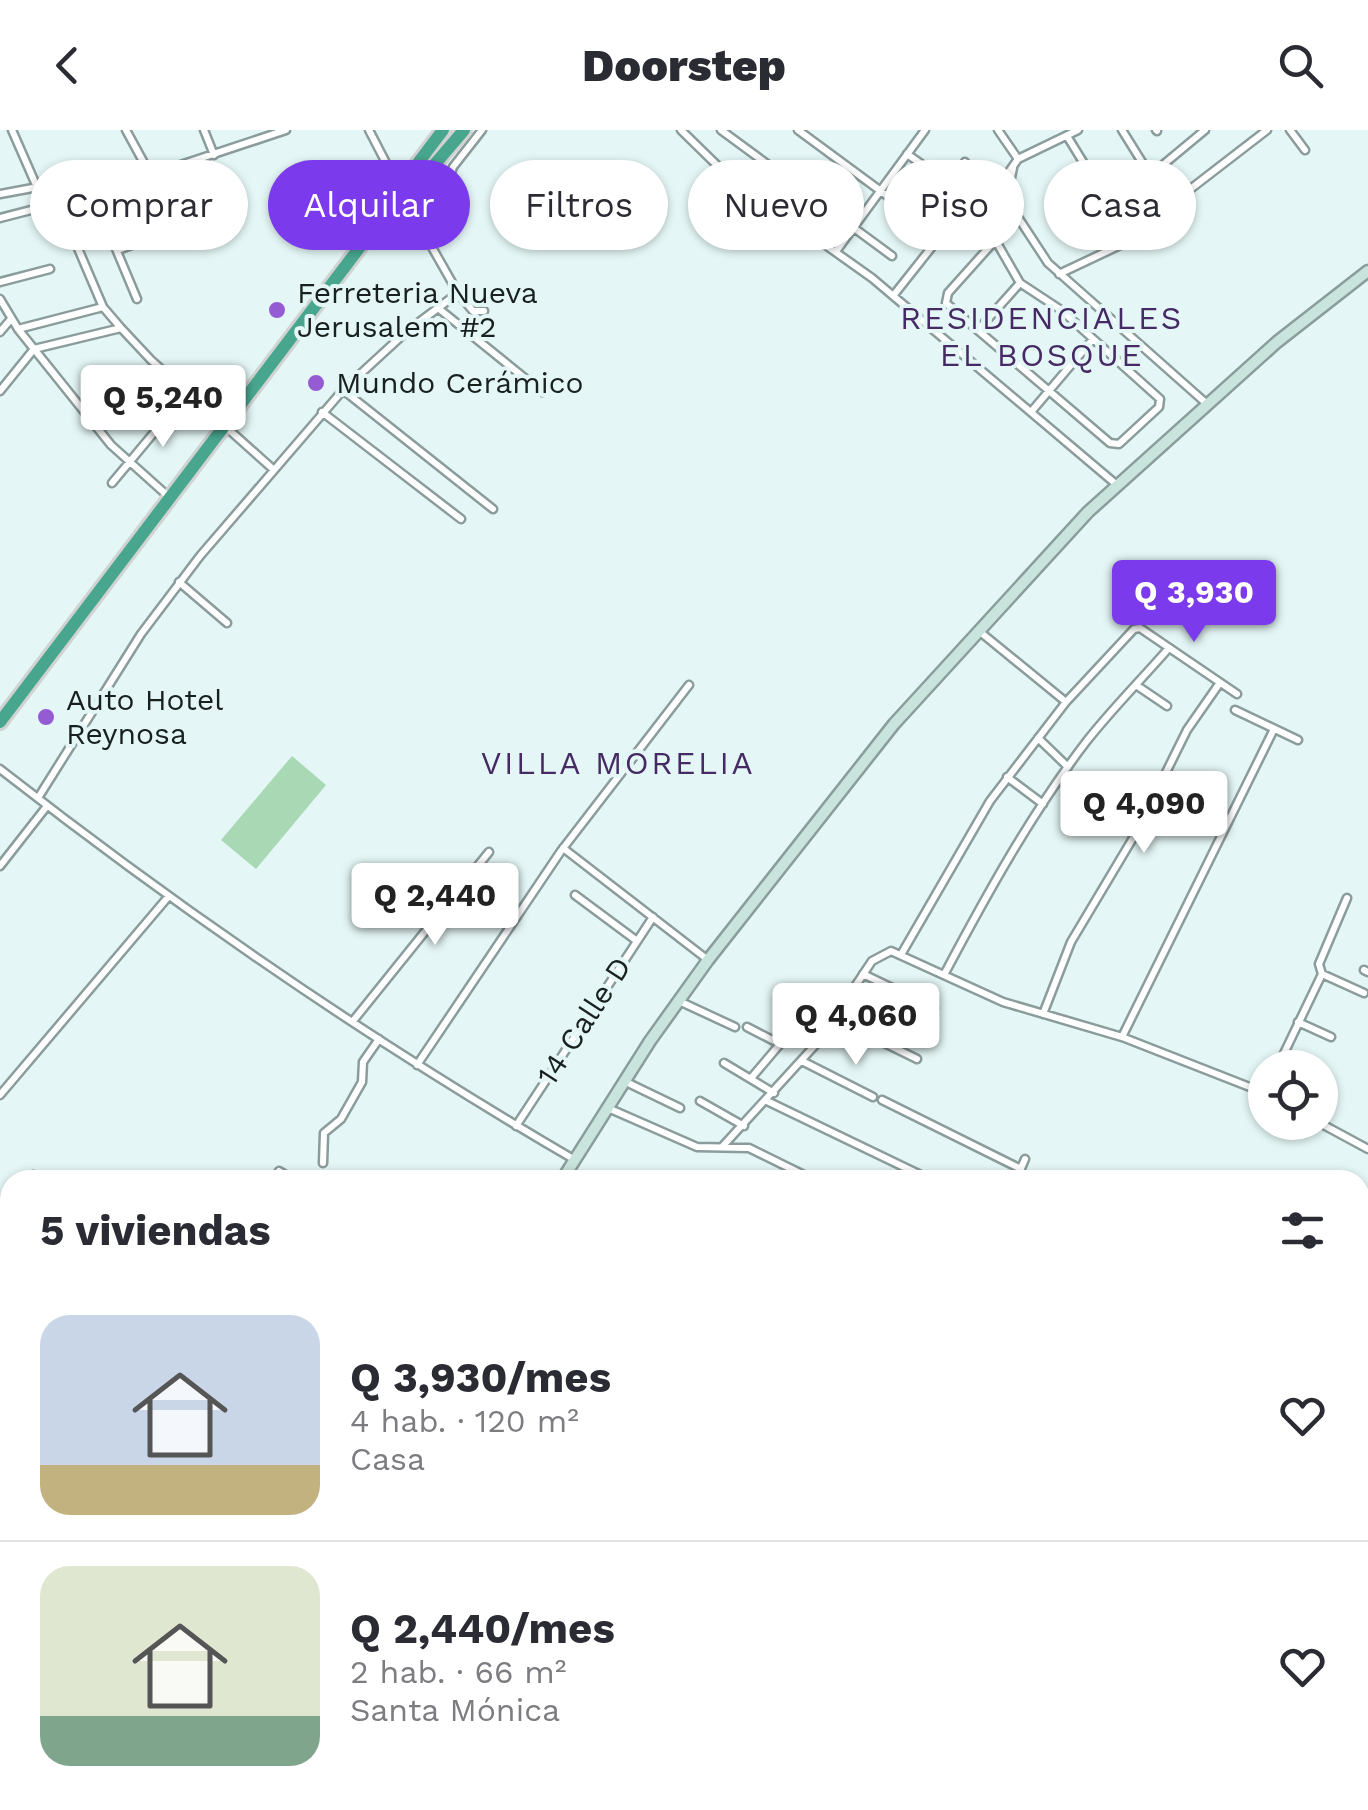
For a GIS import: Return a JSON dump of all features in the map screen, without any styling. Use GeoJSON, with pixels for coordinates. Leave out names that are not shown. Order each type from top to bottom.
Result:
{"type":"FeatureCollection","features":[{"type":"Feature","properties":{"kind":"highway"},"geometry":{"type":"LineString","coordinates":[[423,160],[443,130]]}},
{"type":"Feature","properties":{"kind":"highway"},"geometry":{"type":"LineString","coordinates":[[439,160],[464,130]]}},
{"type":"Feature","properties":{"kind":"highway"},"geometry":{"type":"LineString","coordinates":[[0,722],[358,250]]}},
{"type":"Feature","properties":{"kind":"street"},"geometry":{"type":"LineString","coordinates":[[12,130],[30,168]]}},
{"type":"Feature","properties":{"kind":"street"},"geometry":{"type":"LineString","coordinates":[[126,130],[142,160]]}},
{"type":"Feature","properties":{"kind":"street"},"geometry":{"type":"LineString","coordinates":[[204,130],[214,155]]}},
{"type":"Feature","properties":{"kind":"street"},"geometry":{"type":"LineString","coordinates":[[197,160],[286,130]]}},
{"type":"Feature","properties":{"kind":"street"},"geometry":{"type":"LineString","coordinates":[[369,130],[385,160]]}},
{"type":"Feature","properties":{"kind":"street"},"geometry":{"type":"LineString","coordinates":[[458,160],[482,130]]}},
{"type":"Feature","properties":{"kind":"street"},"geometry":{"type":"LineString","coordinates":[[680,130],[711,160]]}},
{"type":"Feature","properties":{"kind":"street"},"geometry":{"type":"LineString","coordinates":[[720,130],[761,160]]}},
{"type":"Feature","properties":{"kind":"street"},"geometry":{"type":"LineString","coordinates":[[798,130],[884,194]]}},
{"type":"Feature","properties":{"kind":"street"},"geometry":{"type":"LineString","coordinates":[[864,213],[925,130]]}},
{"type":"Feature","properties":{"kind":"street"},"geometry":{"type":"LineString","coordinates":[[998,130],[1018,159],[1078,130]]}},
{"type":"Feature","properties":{"kind":"street"},"geometry":{"type":"LineString","coordinates":[[1122,130],[1142,160]]}},
{"type":"Feature","properties":{"kind":"street"},"geometry":{"type":"LineString","coordinates":[[1169,160],[1205,130]]}},
{"type":"Feature","properties":{"kind":"street"},"geometry":{"type":"LineString","coordinates":[[1196,185],[1266,130]]}},
{"type":"Feature","properties":{"kind":"street"},"geometry":{"type":"LineString","coordinates":[[1290,130],[1304,150]]}},
{"type":"Feature","properties":{"kind":"street"},"geometry":{"type":"LineString","coordinates":[[1067,136],[1082,160]]}},
{"type":"Feature","properties":{"kind":"street"},"geometry":{"type":"LineString","coordinates":[[908,154],[916,160]]}},
{"type":"Feature","properties":{"kind":"street"},"geometry":{"type":"LineString","coordinates":[[0,194],[30,189]]}},
{"type":"Feature","properties":{"kind":"street"},"geometry":{"type":"LineString","coordinates":[[0,218],[30,212]]}},
{"type":"Feature","properties":{"kind":"street"},"geometry":{"type":"LineString","coordinates":[[1024,226],[1048,264],[1207,404]]}},
{"type":"Feature","properties":{"kind":"street"},"geometry":{"type":"LineString","coordinates":[[864,236],[892,256]]}},
{"type":"Feature","properties":{"kind":"street"},"geometry":{"type":"LineString","coordinates":[[991,245],[1001,246],[1020,283],[1060,310],[1160,399],[1159,407],[1115,445],[946,299],[991,245]]}},
{"type":"Feature","properties":{"kind":"street"},"geometry":{"type":"LineString","coordinates":[[79,250],[103,306],[120,328],[224,428],[274,470]]}},
{"type":"Feature","properties":{"kind":"street"},"geometry":{"type":"LineString","coordinates":[[116,250],[137,299]]}},
{"type":"Feature","properties":{"kind":"street"},"geometry":{"type":"LineString","coordinates":[[434,250],[458,293],[473,310],[484,311]]}},
{"type":"Feature","properties":{"kind":"street"},"geometry":{"type":"LineString","coordinates":[[837,250],[1118,486]]}},
{"type":"Feature","properties":{"kind":"street"},"geometry":{"type":"LineString","coordinates":[[893,296],[929,250]]}},
{"type":"Feature","properties":{"kind":"street"},"geometry":{"type":"LineString","coordinates":[[1059,274],[1110,250]]}},
{"type":"Feature","properties":{"kind":"street"},"geometry":{"type":"LineString","coordinates":[[0,282],[50,269]]}},
{"type":"Feature","properties":{"kind":"street"},"geometry":{"type":"LineString","coordinates":[[568,1170],[624,1081],[708,960],[869,753],[1060,541],[1277,342],[1368,271]]}},
{"type":"Feature","properties":{"kind":"street"},"geometry":{"type":"LineString","coordinates":[[978,330],[1020,283]]}},
{"type":"Feature","properties":{"kind":"street"},"geometry":{"type":"LineString","coordinates":[[38,798],[135,643],[180,582],[343,390],[458,293]]}},
{"type":"Feature","properties":{"kind":"street"},"geometry":{"type":"LineString","coordinates":[[0,299],[18,329],[129,463],[170,498]]}},
{"type":"Feature","properties":{"kind":"street"},"geometry":{"type":"LineString","coordinates":[[18,329],[103,306]]}},
{"type":"Feature","properties":{"kind":"street"},"geometry":{"type":"LineString","coordinates":[[438,308],[542,392]]}},
{"type":"Feature","properties":{"kind":"street"},"geometry":{"type":"LineString","coordinates":[[0,332],[11,320]]}},
{"type":"Feature","properties":{"kind":"street"},"geometry":{"type":"LineString","coordinates":[[0,390],[34,349],[120,328]]}},
{"type":"Feature","properties":{"kind":"street"},"geometry":{"type":"LineString","coordinates":[[1030,412],[1093,339]]}},
{"type":"Feature","properties":{"kind":"street"},"geometry":{"type":"LineString","coordinates":[[343,390],[494,509]]}},
{"type":"Feature","properties":{"kind":"street"},"geometry":{"type":"LineString","coordinates":[[112,483],[187,393]]}},
{"type":"Feature","properties":{"kind":"street"},"geometry":{"type":"LineString","coordinates":[[322,412],[461,519]]}},
{"type":"Feature","properties":{"kind":"street"},"geometry":{"type":"LineString","coordinates":[[180,582],[226,623]]}},
{"type":"Feature","properties":{"kind":"street"},"geometry":{"type":"LineString","coordinates":[[902,953],[979,817],[1007,777],[1066,702],[1134,628],[1140,628],[1237,694]]}},
{"type":"Feature","properties":{"kind":"street"},"geometry":{"type":"LineString","coordinates":[[980,630],[1066,702]]}},
{"type":"Feature","properties":{"kind":"street"},"geometry":{"type":"LineString","coordinates":[[944,973],[1068,767],[1168,649]]}},
{"type":"Feature","properties":{"kind":"street"},"geometry":{"type":"LineString","coordinates":[[1043,1014],[1080,926],[1136,833],[1187,730],[1219,684]]}},
{"type":"Feature","properties":{"kind":"street"},"geometry":{"type":"LineString","coordinates":[[417,1065],[563,848],[690,685]]}},
{"type":"Feature","properties":{"kind":"street"},"geometry":{"type":"LineString","coordinates":[[1136,685],[1167,706]]}},
{"type":"Feature","properties":{"kind":"street"},"geometry":{"type":"LineString","coordinates":[[1235,710],[1298,740]]}},
{"type":"Feature","properties":{"kind":"street"},"geometry":{"type":"LineString","coordinates":[[1122,1037],[1274,728]]}},
{"type":"Feature","properties":{"kind":"street"},"geometry":{"type":"LineString","coordinates":[[1038,738],[1068,767]]}},
{"type":"Feature","properties":{"kind":"street"},"geometry":{"type":"LineString","coordinates":[[0,768],[168,896],[417,1065],[575,1160]]}},
{"type":"Feature","properties":{"kind":"street"},"geometry":{"type":"LineString","coordinates":[[1007,777],[1043,804]]}},
{"type":"Feature","properties":{"kind":"street"},"geometry":{"type":"LineString","coordinates":[[0,866],[48,806]]}},
{"type":"Feature","properties":{"kind":"street"},"geometry":{"type":"LineString","coordinates":[[563,848],[708,960]]}},
{"type":"Feature","properties":{"kind":"street"},"geometry":{"type":"LineString","coordinates":[[353,1021],[490,852]]}},
{"type":"Feature","properties":{"kind":"street"},"geometry":{"type":"LineString","coordinates":[[575,895],[637,941]]}},
{"type":"Feature","properties":{"kind":"street"},"geometry":{"type":"LineString","coordinates":[[0,1094],[168,896]]}},
{"type":"Feature","properties":{"kind":"street"},"geometry":{"type":"LineString","coordinates":[[1285,1050],[1322,974],[1319,964],[1348,898]]}},
{"type":"Feature","properties":{"kind":"street","name":"14 Calle D"},"geometry":{"type":"LineString","coordinates":[[516,1126],[654,918]]}},
{"type":"Feature","properties":{"kind":"street"},"geometry":{"type":"LineString","coordinates":[[722,1147],[802,1061],[863,973],[881,954],[892,951],[988,996],[1122,1037],[1248,1086]]}},
{"type":"Feature","properties":{"kind":"street"},"geometry":{"type":"LineString","coordinates":[[863,973],[934,1008]]}},
{"type":"Feature","properties":{"kind":"street"},"geometry":{"type":"LineString","coordinates":[[1322,974],[1364,993]]}},
{"type":"Feature","properties":{"kind":"street"},"geometry":{"type":"LineString","coordinates":[[679,1001],[735,1028]]}},
{"type":"Feature","properties":{"kind":"street"},"geometry":{"type":"LineString","coordinates":[[834,1018],[917,1059]]}},
{"type":"Feature","properties":{"kind":"street"},"geometry":{"type":"LineString","coordinates":[[1298,1022],[1331,1038]]}},
{"type":"Feature","properties":{"kind":"street"},"geometry":{"type":"LineString","coordinates":[[747,1027],[780,1044]]}},
{"type":"Feature","properties":{"kind":"street"},"geometry":{"type":"LineString","coordinates":[[752,1078],[792,1030]]}},
{"type":"Feature","properties":{"kind":"street"},"geometry":{"type":"LineString","coordinates":[[323,1163],[326,1131],[347,1108],[362,1082],[363,1062],[380,1039]]}},
{"type":"Feature","properties":{"kind":"street"},"geometry":{"type":"LineString","coordinates":[[802,1061],[1021,1168],[1026,1159]]}},
{"type":"Feature","properties":{"kind":"street"},"geometry":{"type":"LineString","coordinates":[[724,1063],[774,1093]]}},
{"type":"Feature","properties":{"kind":"street"},"geometry":{"type":"LineString","coordinates":[[624,1081],[680,1108]]}},
{"type":"Feature","properties":{"kind":"street"},"geometry":{"type":"LineString","coordinates":[[700,1100],[744,1126]]}},
{"type":"Feature","properties":{"kind":"street"},"geometry":{"type":"LineString","coordinates":[[767,1101],[910,1170]]}},
{"type":"Feature","properties":{"kind":"street"},"geometry":{"type":"LineString","coordinates":[[608,1108],[697,1147],[750,1148],[794,1170]]}},
{"type":"Feature","properties":{"kind":"street"},"geometry":{"type":"LineString","coordinates":[[1338,1133],[1368,1149]]}},
{"type":"Feature","properties":{"kind":"green space"},"geometry":{"type":"Polygon","coordinates":[[[292,756],[326,785],[256,869],[221,840],[292,756]]]}},
{"type":"Feature","properties":{"kind":"place","name":"Ferreteria Nueva Jerusalem #2"},"geometry":{"type":"Point","coordinates":[277,310]}},
{"type":"Feature","properties":{"kind":"place","name":"Mundo Cerámico"},"geometry":{"type":"Point","coordinates":[316,383]}},
{"type":"Feature","properties":{"kind":"place","name":"Auto Hotel Reynosa"},"geometry":{"type":"Point","coordinates":[46,717]}},
{"type":"Feature","properties":{"kind":"district","name":"RESIDENCIALES EL BOSQUE"},"geometry":{"type":"Point","coordinates":[1042,336]}},
{"type":"Feature","properties":{"kind":"district","name":"VILLA MORELIA"},"geometry":{"type":"Point","coordinates":[618,763]}}]}
